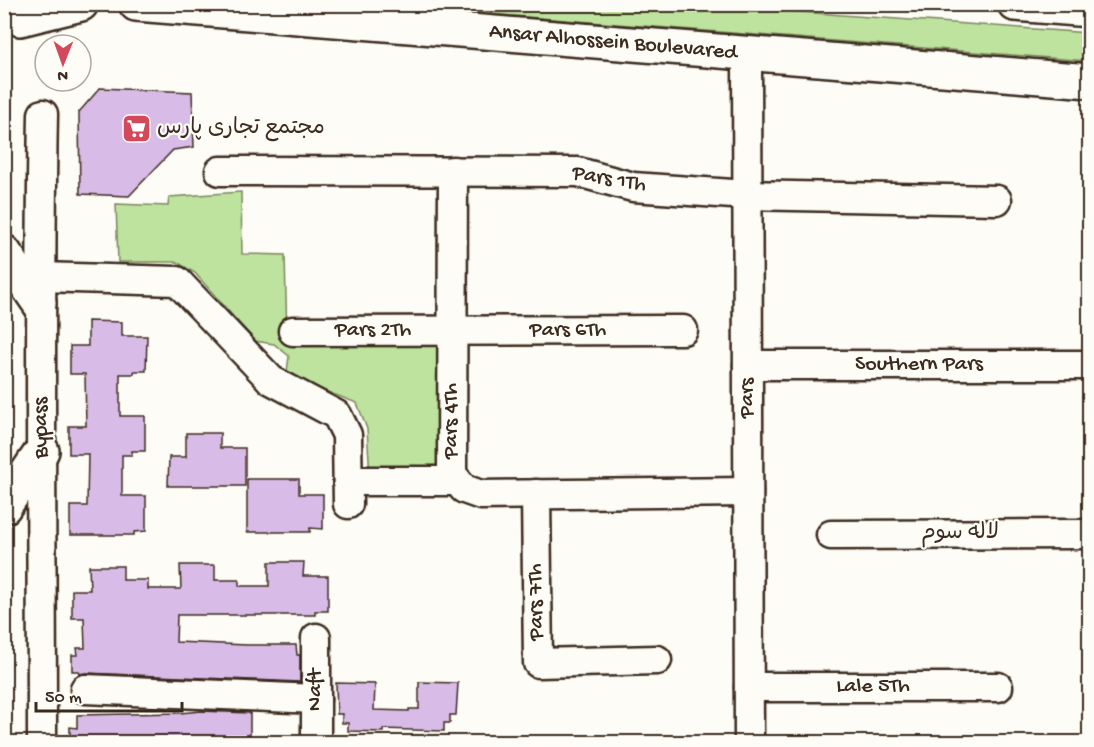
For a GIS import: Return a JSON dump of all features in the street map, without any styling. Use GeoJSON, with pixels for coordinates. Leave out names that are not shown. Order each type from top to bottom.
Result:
{"type":"FeatureCollection","features":[{"type":"Feature","properties":{"kind":"main road"},"geometry":{"type":"LineString","coordinates":[[19,18],[81,4]]}},
{"type":"Feature","properties":{"kind":"main road","name":"Ansar Alhossein Boulevared"},"geometry":{"type":"LineString","coordinates":[[136,4],[1089,81]]}},
{"type":"Feature","properties":{"kind":"main road"},"geometry":{"type":"LineString","coordinates":[[1015,4],[1089,10]]}},
{"type":"Feature","properties":{"kind":"main road"},"geometry":{"type":"LineString","coordinates":[[4,252],[40,290]]}},
{"type":"Feature","properties":{"kind":"main road"},"geometry":{"type":"LineString","coordinates":[[4,507],[42,451]]}},
{"type":"Feature","properties":{"kind":"street","name":"Pars"},"geometry":{"type":"LineString","coordinates":[[747,54],[749,742]]}},
{"type":"Feature","properties":{"kind":"street","name":"Bypass"},"geometry":{"type":"LineString","coordinates":[[42,742],[40,290],[43,114]]}},
{"type":"Feature","properties":{"kind":"street","name":"Pars 1Th"},"geometry":{"type":"LineString","coordinates":[[220,171],[578,172],[633,187],[747,195],[997,200]]}},
{"type":"Feature","properties":{"kind":"street","name":"Pars 4Th"},"geometry":{"type":"LineString","coordinates":[[453,171],[452,474],[464,489],[481,495],[748,492]]}},
{"type":"Feature","properties":{"kind":"street"},"geometry":{"type":"LineString","coordinates":[[40,290],[177,281],[271,380],[337,415],[347,435],[348,492],[457,481]]}},
{"type":"Feature","properties":{"kind":"street","name":"Pars 6Th"},"geometry":{"type":"LineString","coordinates":[[452,331],[683,330]]}},
{"type":"Feature","properties":{"kind":"street","name":"Pars 2Th"},"geometry":{"type":"LineString","coordinates":[[293,331],[452,331]]}},
{"type":"Feature","properties":{"kind":"street","name":"Southern Pars"},"geometry":{"type":"LineString","coordinates":[[748,365],[1089,365]]}},
{"type":"Feature","properties":{"kind":"street","name":"Pars 7Th"},"geometry":{"type":"LineString","coordinates":[[536,494],[538,663],[657,660]]}},
{"type":"Feature","properties":{"kind":"street","name":"لاله سوم"},"geometry":{"type":"LineString","coordinates":[[831,535],[1089,534]]}},
{"type":"Feature","properties":{"kind":"street","name":"Naft"},"geometry":{"type":"LineString","coordinates":[[316,638],[316,742]]}},
{"type":"Feature","properties":{"kind":"street","name":"Lale 5Th"},"geometry":{"type":"LineString","coordinates":[[749,687],[998,687]]}},
{"type":"Feature","properties":{"kind":"street"},"geometry":{"type":"LineString","coordinates":[[85,689],[316,699]]}},
{"type":"Feature","properties":{"kind":"green space"},"geometry":{"type":"Polygon","coordinates":[[[375,5],[705,5],[1089,33],[1089,61],[375,5]]]}},
{"type":"Feature","properties":{"kind":"green space"},"geometry":{"type":"Polygon","coordinates":[[[241,192],[242,254],[285,255],[287,341],[438,344],[438,477],[370,475],[367,429],[357,403],[304,383],[287,372],[289,356],[274,344],[255,341],[195,273],[177,262],[118,262],[116,204],[168,206],[169,197],[241,192]]]}},
{"type":"Feature","properties":{"kind":"building","name":"مجتمع تجاری پارس"},"geometry":{"type":"Polygon","coordinates":[[[100,88],[192,92],[194,147],[173,150],[129,196],[80,194],[79,112],[100,88]]]}},
{"type":"Feature","properties":{"kind":"building"},"geometry":{"type":"Polygon","coordinates":[[[88,321],[122,322],[122,336],[147,336],[146,371],[120,374],[120,416],[145,416],[145,451],[132,451],[132,455],[122,455],[122,496],[146,496],[146,531],[134,532],[134,535],[70,535],[70,506],[87,506],[88,454],[69,454],[69,426],[86,426],[85,374],[70,374],[70,346],[88,346],[88,321]]]}},
{"type":"Feature","properties":{"kind":"building"},"geometry":{"type":"Polygon","coordinates":[[[186,433],[220,433],[220,448],[245,448],[245,486],[168,486],[169,457],[186,457],[186,433]]]}},
{"type":"Feature","properties":{"kind":"building"},"geometry":{"type":"Polygon","coordinates":[[[247,479],[299,479],[299,494],[323,494],[323,529],[310,528],[310,532],[247,532],[247,479]]]}},
{"type":"Feature","properties":{"kind":"building"},"geometry":{"type":"Polygon","coordinates":[[[269,562],[304,562],[303,576],[328,576],[328,611],[315,611],[315,615],[177,615],[176,642],[296,645],[297,655],[300,655],[300,682],[80,674],[79,671],[72,671],[72,655],[78,655],[77,648],[85,648],[84,618],[72,618],[72,590],[90,590],[89,566],[123,566],[123,580],[148,580],[148,589],[181,589],[180,565],[215,565],[215,580],[239,580],[239,586],[269,586],[269,562]]]}},
{"type":"Feature","properties":{"kind":"building"},"geometry":{"type":"Polygon","coordinates":[[[419,682],[458,683],[456,715],[450,715],[450,723],[444,723],[444,731],[383,729],[383,732],[348,731],[348,723],[342,723],[342,714],[337,714],[336,683],[375,684],[374,710],[409,711],[409,709],[419,709],[419,682]]]}},
{"type":"Feature","properties":{"kind":"building"},"geometry":{"type":"Polygon","coordinates":[[[201,711],[250,713],[250,742],[70,742],[70,727],[77,728],[77,715],[201,711]]]}},
{"type":"Feature","properties":{"kind":"place","name":"مجتمع تجاری پارس"},"geometry":{"type":"Point","coordinates":[136,129]}}]}
